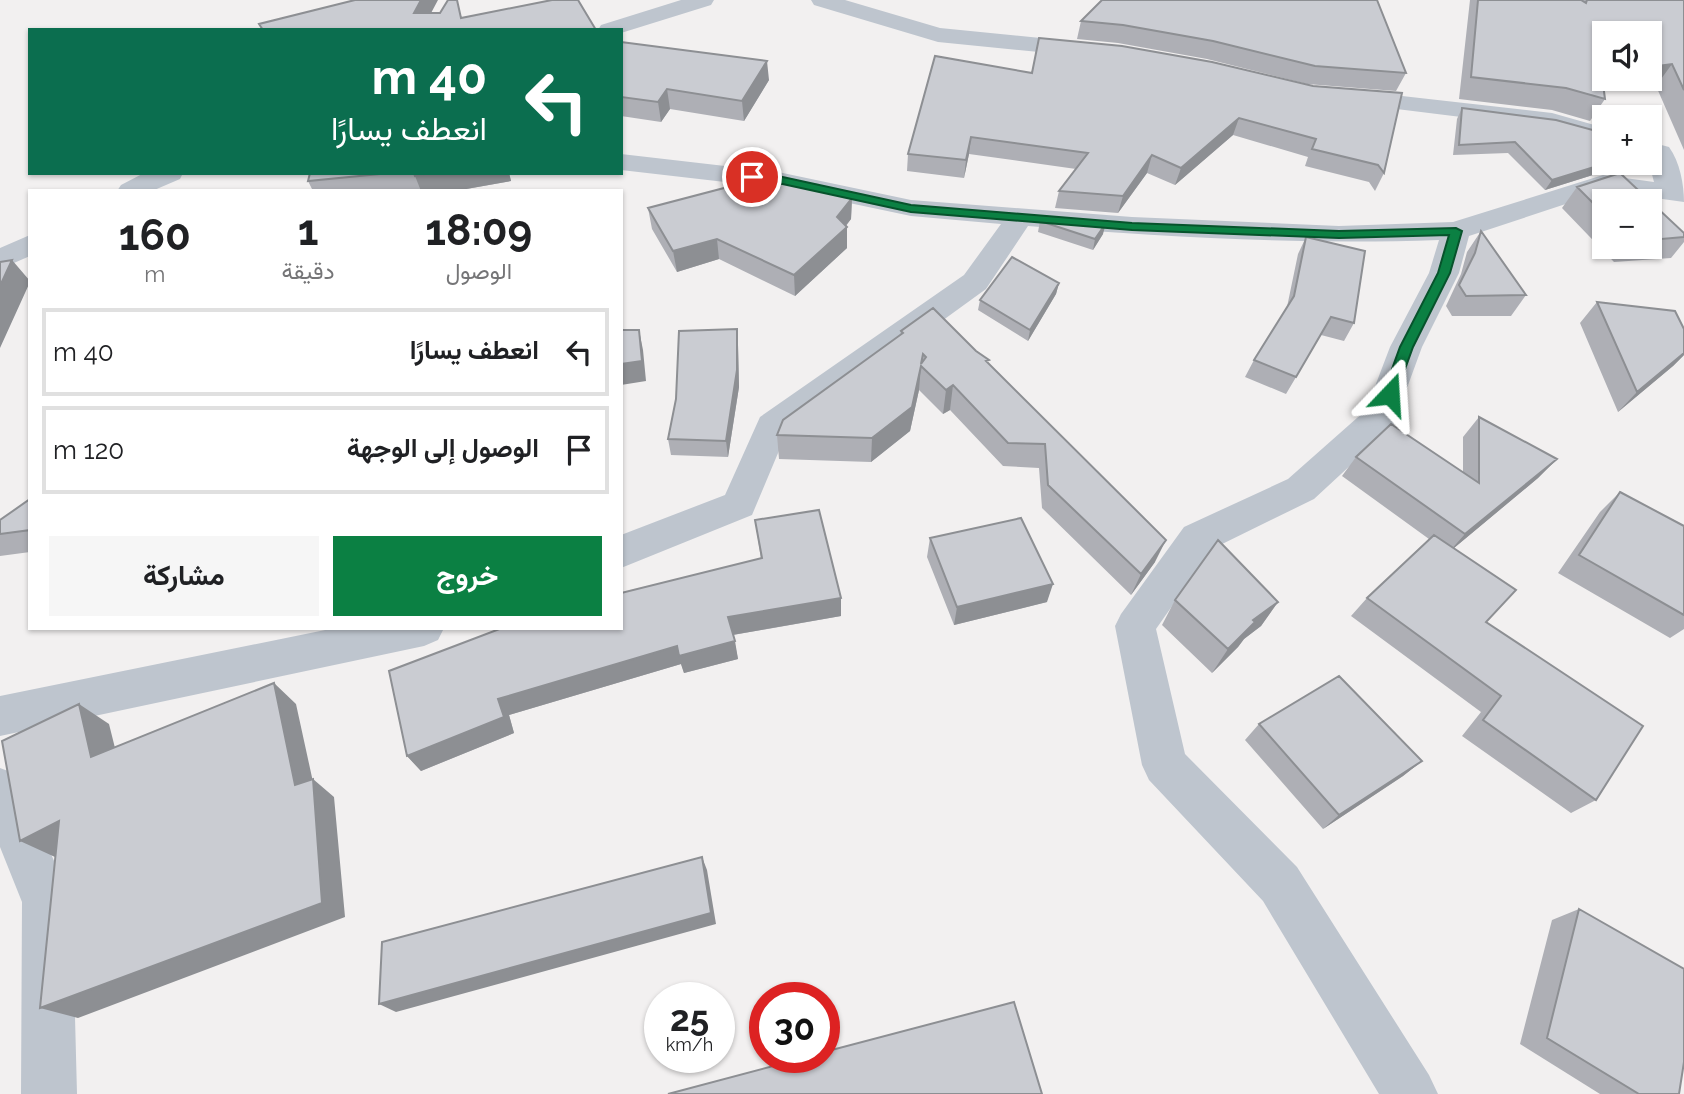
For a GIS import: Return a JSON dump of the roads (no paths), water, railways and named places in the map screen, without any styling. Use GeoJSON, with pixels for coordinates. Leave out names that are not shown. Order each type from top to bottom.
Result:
{"type":"FeatureCollection","features":[{"type":"Feature","properties":{"kind":"street"},"geometry":{"type":"LineString","coordinates":[[615,28],[703,0]]}},
{"type":"Feature","properties":{"kind":"street"},"geometry":{"type":"LineString","coordinates":[[822,0],[938,35],[1118,53]]}},
{"type":"Feature","properties":{"kind":"street"},"geometry":{"type":"LineString","coordinates":[[1320,95],[1372,98],[1552,121],[1592,132]]}},
{"type":"Feature","properties":{"kind":"street"},"geometry":{"type":"LineString","coordinates":[[1662,157],[1678,193]]}},
{"type":"Feature","properties":{"kind":"street"},"geometry":{"type":"LineString","coordinates":[[623,162],[778,180],[911,208],[1132,226],[1339,234],[1456,231],[1603,183],[1678,193]]}},
{"type":"Feature","properties":{"kind":"street"},"geometry":{"type":"LineString","coordinates":[[135,189],[163,175]]}},
{"type":"Feature","properties":{"kind":"street"},"geometry":{"type":"LineString","coordinates":[[623,551],[739,505],[772,426],[975,282],[1020,217]]}},
{"type":"Feature","properties":{"kind":"street"},"geometry":{"type":"LineString","coordinates":[[1410,1094],[1280,884],[1165,765],[1135,626],[1198,538],[1301,489],[1381,417],[1406,347],[1444,273],[1456,231]]}},
{"type":"Feature","properties":{"kind":"street"},"geometry":{"type":"LineString","coordinates":[[0,260],[28,245]]}},
{"type":"Feature","properties":{"kind":"street"},"geometry":{"type":"LineString","coordinates":[[0,716],[414,630]]}},
{"type":"Feature","properties":{"kind":"street"},"geometry":{"type":"LineString","coordinates":[[0,790],[47,902],[49,1094]]}}]}
